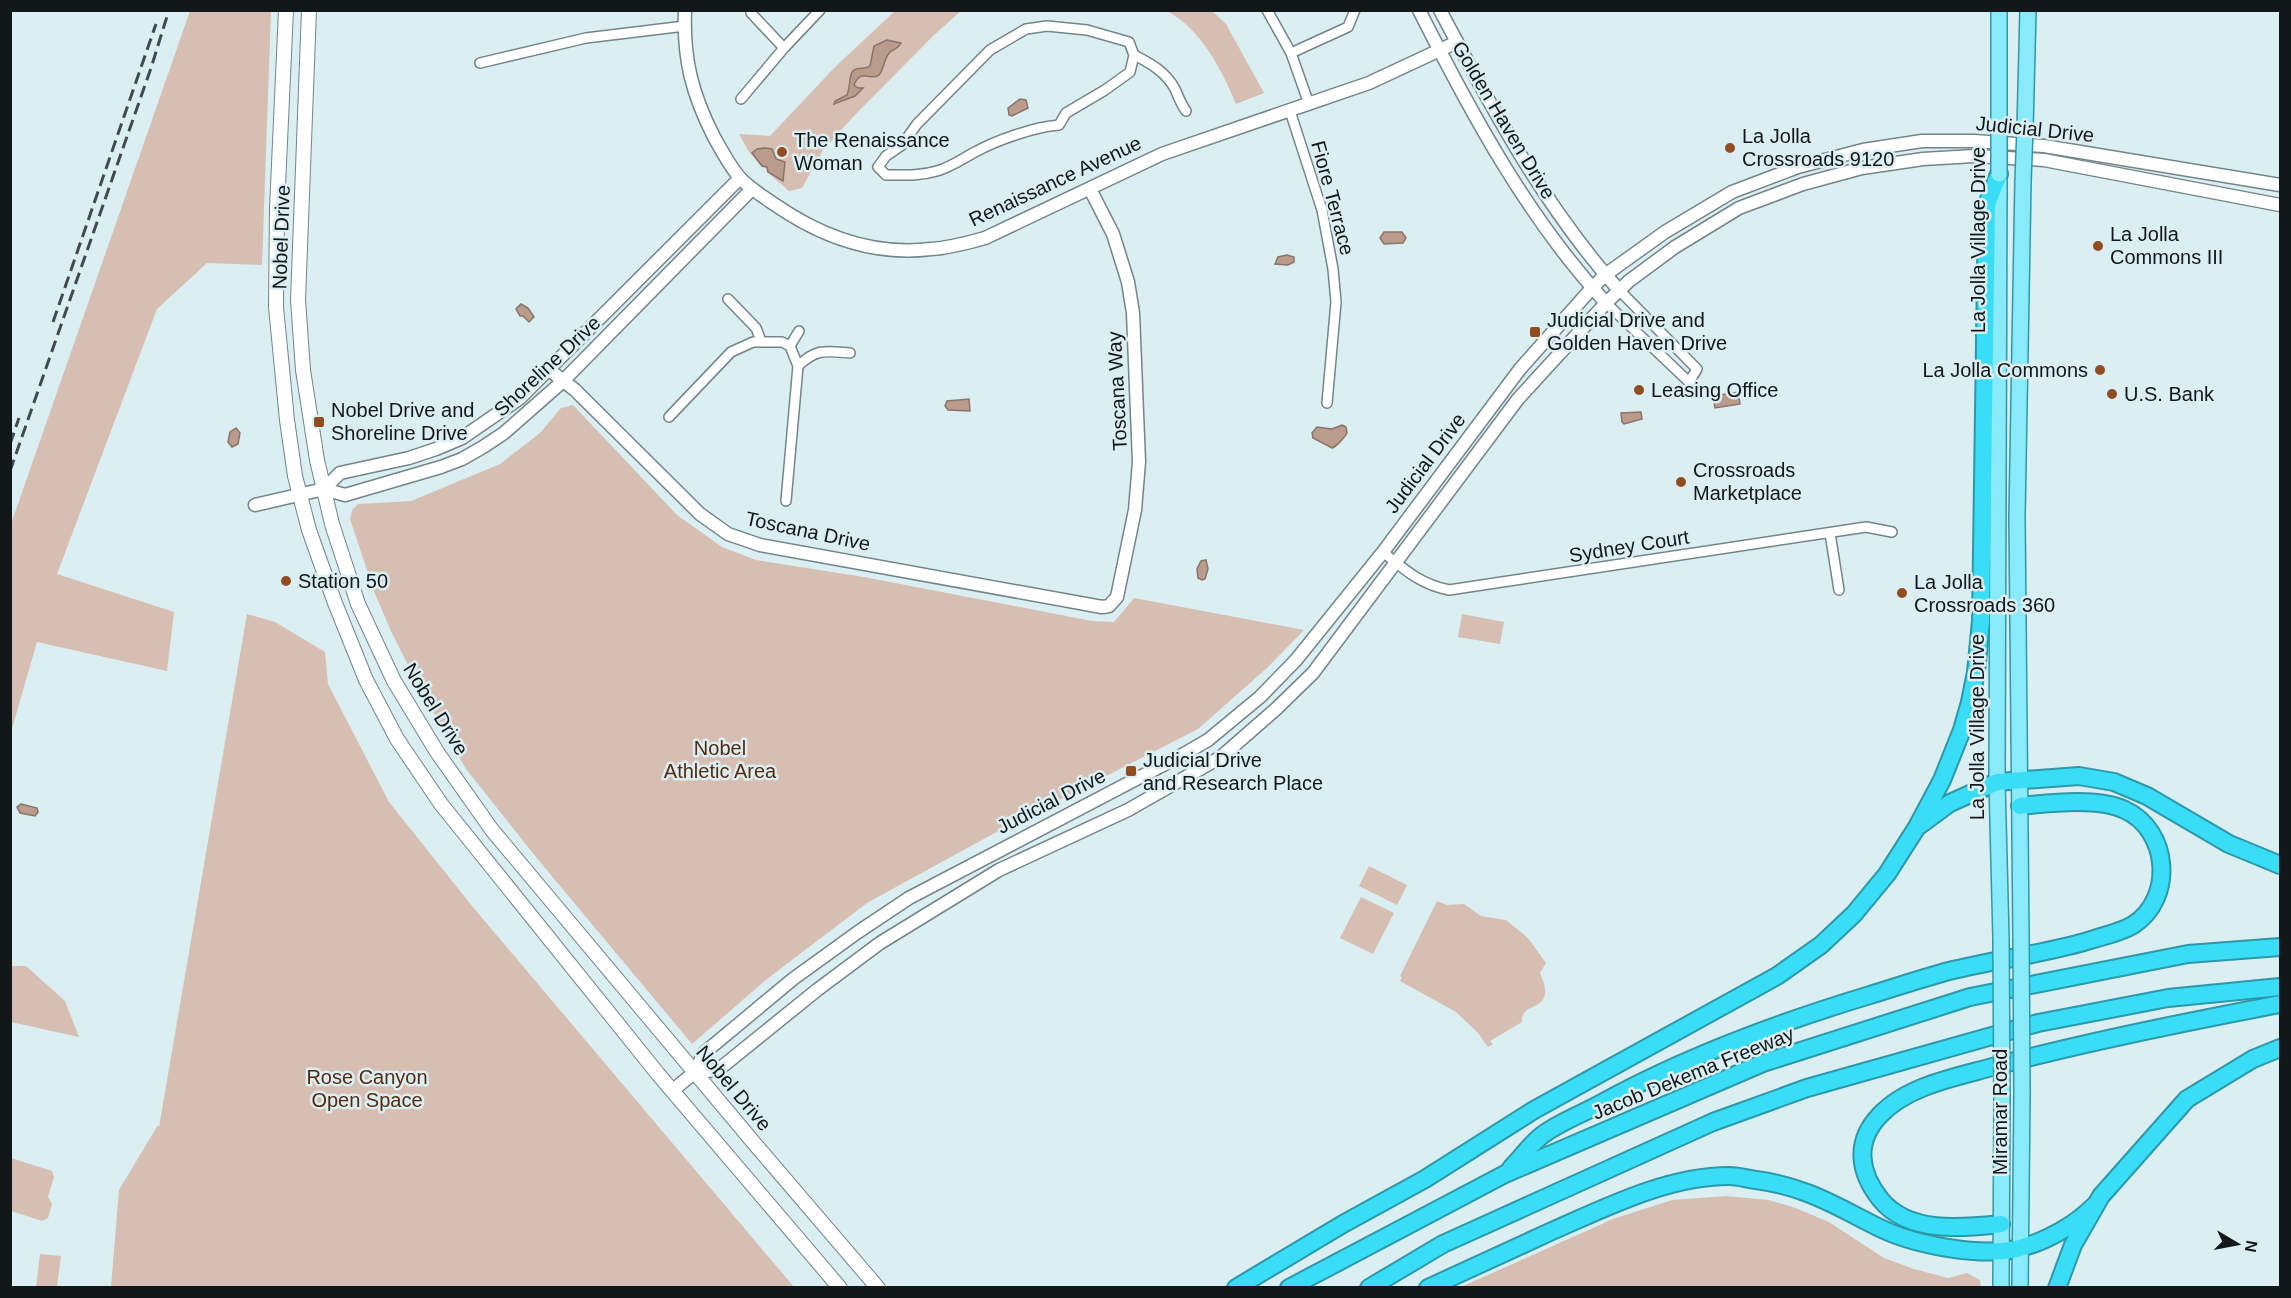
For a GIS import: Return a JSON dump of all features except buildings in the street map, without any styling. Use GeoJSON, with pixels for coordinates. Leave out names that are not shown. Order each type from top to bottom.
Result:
{"type":"FeatureCollection","features":[{"type":"Feature","properties":{"kind":"highway"},"geometry":{"type":"LineString","coordinates":[[1236,1287],[1425,1179],[1534,1110],[1777,976],[1821,945],[1854,914],[1887,874],[1917,827],[1942,780],[1962,730],[1976,672],[1981,621],[1988,204],[1998,174]]}},
{"type":"Feature","properties":{"kind":"highway"},"geometry":{"type":"LineString","coordinates":[[1917,827],[1950,803],[1997,782],[2079,776],[2114,782],[2147,796],[2229,844],[2280,865]]}},
{"type":"Feature","properties":{"kind":"highway"},"geometry":{"type":"LineString","coordinates":[[1505,1174],[1541,1136],[1636,1084],[1728,1044],[1801,1015],[1949,971],[2070,946],[2108,935],[2134,924],[2145,913],[2161,882],[2162,860],[2156,839],[2138,817],[2123,809],[2074,802],[2020,806]]}},
{"type":"Feature","properties":{"kind":"highway","name":"Jacob Dekema Freeway"},"geometry":{"type":"LineString","coordinates":[[1289,1287],[1505,1174],[1763,1063],[1970,997],[2188,954],[2280,947]]}},
{"type":"Feature","properties":{"kind":"highway"},"geometry":{"type":"LineString","coordinates":[[1369,1287],[1454,1239],[1713,1122],[1806,1088],[2038,1023],[2168,998],[2280,987]]}},
{"type":"Feature","properties":{"kind":"highway"},"geometry":{"type":"LineString","coordinates":[[2001,1224],[1936,1227],[1909,1219],[1889,1209],[1874,1191],[1863,1169],[1862,1145],[1869,1128],[1881,1113],[1905,1096],[1938,1082],[2058,1049],[2280,1004]]}},
{"type":"Feature","properties":{"kind":"highway"},"geometry":{"type":"LineString","coordinates":[[1428,1287],[1619,1201],[1682,1182],[1729,1176],[1783,1184],[1829,1201],[1884,1230],[1944,1248],[2002,1251],[2020,1248],[2080,1220],[2187,1099],[2253,1059],[2280,1048]]}},
{"type":"Feature","properties":{"kind":"highway"},"geometry":{"type":"LineString","coordinates":[[2057,1287],[2073,1245],[2094,1206]]}},
{"type":"Feature","properties":{"kind":"main road","name":"Nobel Drive"},"geometry":{"type":"LineString","coordinates":[[286,10],[277,208],[276,307],[286,420],[300,496],[309,530],[366,680],[398,738],[441,804],[575,973],[840,1287]]}},
{"type":"Feature","properties":{"kind":"main road","name":"Nobel Drive"},"geometry":{"type":"LineString","coordinates":[[309,10],[298,300],[307,406],[332,524],[358,604],[394,681],[437,752],[492,830],[754,1143],[878,1287]]}},
{"type":"Feature","properties":{"kind":"main road","name":"La Jolla Village Drive"},"geometry":{"type":"LineString","coordinates":[[1999,10],[1997,782],[2001,939]]}},
{"type":"Feature","properties":{"kind":"main road","name":"La Jolla Village Drive"},"geometry":{"type":"LineString","coordinates":[[2021,937],[2017,517],[2028,10]]}},
{"type":"Feature","properties":{"kind":"main road","name":"Miramar Road"},"geometry":{"type":"LineString","coordinates":[[2020,1287],[2021,937]]}},
{"type":"Feature","properties":{"kind":"main road","name":"Miramar Road"},"geometry":{"type":"LineString","coordinates":[[2001,939],[2001,1287]]}},
{"type":"Feature","properties":{"kind":"street","name":"Renaissance Avenue"},"geometry":{"type":"LineString","coordinates":[[685,10],[686,57],[695,96],[720,148],[740,178],[752,189],[788,213],[832,237],[867,246],[911,250],[954,246],[985,238],[1162,154],[1369,83],[1457,42]]}},
{"type":"Feature","properties":{"kind":"street"},"geometry":{"type":"LineString","coordinates":[[741,99],[820,10]]}},
{"type":"Feature","properties":{"kind":"street"},"geometry":{"type":"LineString","coordinates":[[1267,10],[1291,53],[1306,89],[1309,104]]}},
{"type":"Feature","properties":{"kind":"street"},"geometry":{"type":"LineString","coordinates":[[1291,53],[1348,27],[1355,10]]}},
{"type":"Feature","properties":{"kind":"street","name":"Golden Haven Drive"},"geometry":{"type":"LineString","coordinates":[[1419,10],[1473,115],[1511,178],[1605,303]]}},
{"type":"Feature","properties":{"kind":"street","name":"Golden Haven Drive"},"geometry":{"type":"LineString","coordinates":[[1440,10],[1490,105],[1527,168],[1564,222],[1618,290]]}},
{"type":"Feature","properties":{"kind":"street"},"geometry":{"type":"LineString","coordinates":[[749,13],[784,48]]}},
{"type":"Feature","properties":{"kind":"street"},"geometry":{"type":"LineString","coordinates":[[480,63],[586,38],[685,26]]}},
{"type":"Feature","properties":{"kind":"street"},"geometry":{"type":"LineString","coordinates":[[1134,55],[1130,72],[1066,113],[1059,125],[1044,126],[992,144],[936,171],[912,176],[886,175],[878,167],[886,156],[902,145],[917,124],[980,58],[1026,29],[1066,27],[1111,35],[1129,42],[1134,55],[1152,64],[1174,87],[1185,111]]}},
{"type":"Feature","properties":{"kind":"street","name":"Fiore Terrace"},"geometry":{"type":"LineString","coordinates":[[1290,111],[1322,210],[1333,269],[1336,302],[1326,403]]}},
{"type":"Feature","properties":{"kind":"street","name":"Judicial Drive"},"geometry":{"type":"LineString","coordinates":[[672,1090],[695,1072],[704,1053],[793,979],[858,932],[909,898],[1208,740],[1260,697],[1296,660],[1383,552],[1520,369],[1605,274],[1665,232],[1732,192],[1798,167],[1863,150],[1922,141],[1974,141],[2044,146],[2280,185]]}},
{"type":"Feature","properties":{"kind":"street","name":"Judicial Drive"},"geometry":{"type":"LineString","coordinates":[[695,1072],[718,1070],[879,943],[999,870],[1128,810],[1221,757],[1313,673],[1518,399],[1605,303],[1618,290],[1675,247],[1740,208],[1803,184],[1862,168],[1923,159],[1974,156],[2044,160],[2280,205]]}},
{"type":"Feature","properties":{"kind":"street","name":"Shoreline Drive"},"geometry":{"type":"LineString","coordinates":[[255,505],[324,489],[340,473],[410,458],[462,438],[520,398],[740,178]]}},
{"type":"Feature","properties":{"kind":"street","name":"Shoreline Drive"},"geometry":{"type":"LineString","coordinates":[[324,489],[345,495],[419,475],[462,459],[504,433],[562,382],[752,189]]}},
{"type":"Feature","properties":{"kind":"street","name":"Toscana Way"},"geometry":{"type":"LineString","coordinates":[[1090,189],[1113,234],[1128,282],[1132,313],[1139,462],[1136,510],[1117,597]]}},
{"type":"Feature","properties":{"kind":"street"},"geometry":{"type":"LineString","coordinates":[[1605,303],[1689,382],[1696,369],[1618,290]]}},
{"type":"Feature","properties":{"kind":"street"},"geometry":{"type":"LineString","coordinates":[[728,299],[756,328],[761,341]]}},
{"type":"Feature","properties":{"kind":"street"},"geometry":{"type":"LineString","coordinates":[[790,346],[799,331]]}},
{"type":"Feature","properties":{"kind":"street"},"geometry":{"type":"LineString","coordinates":[[669,417],[731,352],[753,342],[761,341],[782,342],[790,346],[798,366],[786,501]]}},
{"type":"Feature","properties":{"kind":"street"},"geometry":{"type":"LineString","coordinates":[[798,366],[810,355],[822,351],[850,353]]}},
{"type":"Feature","properties":{"kind":"street","name":"Toscana Drive"},"geometry":{"type":"LineString","coordinates":[[548,369],[575,390],[700,514],[728,534],[760,545],[1102,607],[1109,606],[1117,597]]}},
{"type":"Feature","properties":{"kind":"street","name":"Sydney Court"},"geometry":{"type":"LineString","coordinates":[[1383,552],[1430,586],[1449,590],[1866,527],[1892,532]]}},
{"type":"Feature","properties":{"kind":"street"},"geometry":{"type":"LineString","coordinates":[[1830,533],[1839,590]]}},
{"type":"Feature","properties":{"kind":"green space"},"geometry":{"type":"Polygon","coordinates":[[[190,11],[271,11],[262,265],[207,263],[157,309],[57,574],[174,612],[167,671],[37,642],[11,732],[11,524],[190,11]]]}},
{"type":"Feature","properties":{"kind":"green space"},"geometry":{"type":"Polygon","coordinates":[[[895,11],[961,11],[933,36],[823,150],[802,188],[789,191],[767,172],[766,168],[762,167],[749,152],[739,134],[770,136],[835,67],[895,11]]]}},
{"type":"Feature","properties":{"kind":"green space"},"geometry":{"type":"Polygon","coordinates":[[[1167,11],[1212,11],[1226,24],[1264,93],[1236,104],[1209,51],[1190,28],[1167,11]]]}},
{"type":"Feature","properties":{"kind":"green space","name":"Nobel Athletic Area"},"geometry":{"type":"Polygon","coordinates":[[[573,405],[677,515],[722,547],[756,560],[864,577],[1092,621],[1114,622],[1134,598],[1304,630],[1268,667],[1198,729],[991,835],[867,903],[767,979],[692,1044],[540,862],[466,769],[418,685],[391,631],[375,594],[350,519],[352,510],[358,504],[411,501],[500,464],[540,433],[561,408],[573,405]]]}},
{"type":"Feature","properties":{"kind":"green space","name":"Rose Canyon Open Space"},"geometry":{"type":"Polygon","coordinates":[[[247,614],[275,622],[325,652],[328,684],[389,802],[472,906],[794,1287],[111,1287],[119,1190],[158,1125],[159,1127],[247,614]]]}},
{"type":"Feature","properties":{"kind":"green space"},"geometry":{"type":"Polygon","coordinates":[[[1462,614],[1504,622],[1500,644],[1458,637],[1462,614]]]}},
{"type":"Feature","properties":{"kind":"green space"},"geometry":{"type":"Polygon","coordinates":[[[1369,866],[1407,885],[1397,905],[1359,886],[1369,866]]]}},
{"type":"Feature","properties":{"kind":"green space"},"geometry":{"type":"Polygon","coordinates":[[[1361,897],[1394,913],[1373,954],[1340,938],[1361,897]]]}},
{"type":"Feature","properties":{"kind":"green space"},"geometry":{"type":"Polygon","coordinates":[[[1437,901],[1447,905],[1464,904],[1481,916],[1506,920],[1528,938],[1546,963],[1540,973],[1545,988],[1544,998],[1525,1012],[1522,1022],[1490,1041],[1493,1044],[1488,1047],[1478,1033],[1456,1012],[1400,981],[1402,977],[1400,976],[1437,901]]]}},
{"type":"Feature","properties":{"kind":"green space"},"geometry":{"type":"Polygon","coordinates":[[[10,966],[26,966],[65,1001],[79,1037],[11,1022],[10,966]]]}},
{"type":"Feature","properties":{"kind":"green space"},"geometry":{"type":"Polygon","coordinates":[[[11,1158],[52,1171],[54,1177],[48,1197],[52,1204],[48,1218],[42,1221],[11,1211],[11,1158]]]}},
{"type":"Feature","properties":{"kind":"green space"},"geometry":{"type":"Polygon","coordinates":[[[1726,1196],[1768,1200],[1793,1207],[1829,1222],[1884,1258],[1948,1278],[1967,1273],[1980,1280],[1981,1287],[1461,1287],[1613,1219],[1672,1200],[1726,1196]]]}},
{"type":"Feature","properties":{"kind":"green space"},"geometry":{"type":"Polygon","coordinates":[[[40,1254],[61,1256],[57,1287],[36,1287],[40,1254]]]}},
{"type":"Feature","properties":{"kind":"shaded area"},"geometry":{"type":"Polygon","coordinates":[[[887,40],[901,43],[888,54],[879,75],[860,77],[854,85],[863,88],[855,96],[834,104],[835,101],[847,95],[853,70],[870,66],[874,46],[887,40]]]}},
{"type":"Feature","properties":{"kind":"shaded area"},"geometry":{"type":"Polygon","coordinates":[[[1020,99],[1026,100],[1028,108],[1012,116],[1009,115],[1008,108],[1020,99]]]}},
{"type":"Feature","properties":{"kind":"shaded area"},"geometry":{"type":"Polygon","coordinates":[[[757,149],[772,149],[776,159],[785,162],[783,181],[768,172],[767,167],[762,166],[752,153],[757,149]]]}},
{"type":"Feature","properties":{"kind":"shaded area"},"geometry":{"type":"Polygon","coordinates":[[[1384,232],[1402,232],[1406,238],[1403,243],[1384,244],[1380,238],[1384,232]]]}},
{"type":"Feature","properties":{"kind":"shaded area"},"geometry":{"type":"Polygon","coordinates":[[[1287,255],[1294,257],[1294,262],[1288,265],[1275,264],[1278,257],[1287,255]]]}},
{"type":"Feature","properties":{"kind":"shaded area"},"geometry":{"type":"Polygon","coordinates":[[[521,304],[528,308],[534,317],[529,322],[520,316],[516,309],[521,304]]]}},
{"type":"Feature","properties":{"kind":"shaded area"},"geometry":{"type":"Polygon","coordinates":[[[1738,392],[1740,404],[1715,408],[1713,396],[1738,392]]]}},
{"type":"Feature","properties":{"kind":"shaded area"},"geometry":{"type":"Polygon","coordinates":[[[969,399],[970,411],[948,410],[945,406],[947,401],[969,399]]]}},
{"type":"Feature","properties":{"kind":"shaded area"},"geometry":{"type":"Polygon","coordinates":[[[1641,412],[1642,419],[1624,424],[1622,422],[1621,413],[1641,412]]]}},
{"type":"Feature","properties":{"kind":"shaded area"},"geometry":{"type":"Polygon","coordinates":[[[1342,425],[1346,427],[1347,433],[1332,448],[1313,438],[1312,433],[1317,427],[1332,429],[1342,425]]]}},
{"type":"Feature","properties":{"kind":"shaded area"},"geometry":{"type":"Polygon","coordinates":[[[236,428],[240,433],[238,444],[232,447],[228,442],[230,432],[236,428]]]}},
{"type":"Feature","properties":{"kind":"shaded area"},"geometry":{"type":"Polygon","coordinates":[[[1206,560],[1208,569],[1205,579],[1202,580],[1198,578],[1197,569],[1201,561],[1206,560]]]}},
{"type":"Feature","properties":{"kind":"shaded area"},"geometry":{"type":"Polygon","coordinates":[[[21,804],[37,808],[38,812],[35,816],[20,813],[17,807],[21,804]]]}},
{"type":"Feature","properties":{"kind":"railway"},"geometry":{"type":"LineString","coordinates":[[10,471],[151,68],[169,10]]}},
{"type":"Feature","properties":{"kind":"railway"},"geometry":{"type":"LineString","coordinates":[[53,322],[156,24]]}},
{"type":"Feature","properties":{"kind":"railway"},"geometry":{"type":"LineString","coordinates":[[10,444],[19,418]]}},
{"type":"Feature","properties":{"kind":"place","name":"La Jolla Crossroads 9120"},"geometry":{"type":"Point","coordinates":[1730,148]}},
{"type":"Feature","properties":{"kind":"place","name":"The Renaissance Woman"},"geometry":{"type":"Point","coordinates":[782,152]}},
{"type":"Feature","properties":{"kind":"place","name":"La Jolla Commons III"},"geometry":{"type":"Point","coordinates":[2098,246]}},
{"type":"Feature","properties":{"kind":"place","name":"Judicial Drive and Golden Haven Drive"},"geometry":{"type":"Point","coordinates":[1535,332]}},
{"type":"Feature","properties":{"kind":"place","name":"La Jolla Commons"},"geometry":{"type":"Point","coordinates":[2100,370]}},
{"type":"Feature","properties":{"kind":"place","name":"Leasing Office"},"geometry":{"type":"Point","coordinates":[1639,390]}},
{"type":"Feature","properties":{"kind":"place","name":"U.S. Bank"},"geometry":{"type":"Point","coordinates":[2112,394]}},
{"type":"Feature","properties":{"kind":"place","name":"Nobel Drive and Shoreline Drive"},"geometry":{"type":"Point","coordinates":[319,422]}},
{"type":"Feature","properties":{"kind":"place","name":"Crossroads Marketplace"},"geometry":{"type":"Point","coordinates":[1681,482]}},
{"type":"Feature","properties":{"kind":"place","name":"Station 50"},"geometry":{"type":"Point","coordinates":[286,581]}},
{"type":"Feature","properties":{"kind":"place","name":"La Jolla Crossroads 360"},"geometry":{"type":"Point","coordinates":[1902,593]}},
{"type":"Feature","properties":{"kind":"place","name":"Judicial Drive and Research Place"},"geometry":{"type":"Point","coordinates":[1131,771]}}]}
